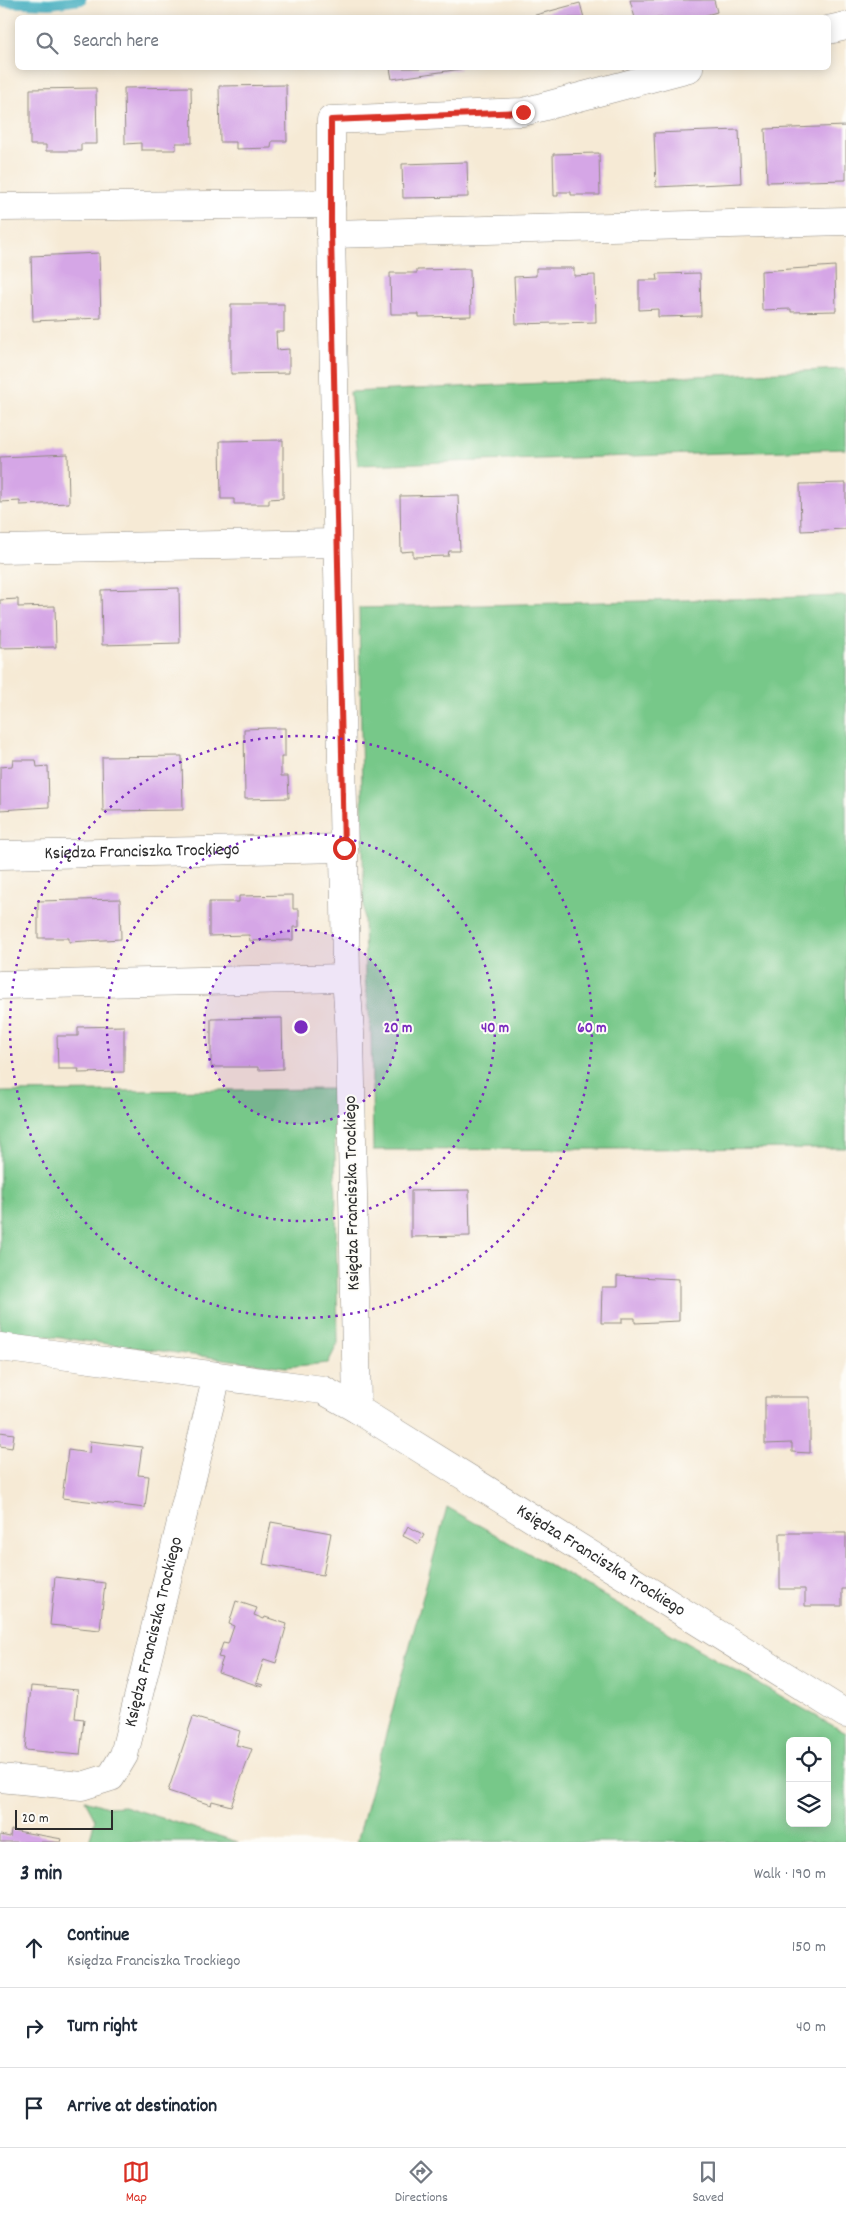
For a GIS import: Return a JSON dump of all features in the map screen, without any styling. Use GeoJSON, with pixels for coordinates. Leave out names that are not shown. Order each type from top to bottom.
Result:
{"type":"FeatureCollection","features":[{"type":"Feature","properties":{"kind":"street"},"geometry":{"type":"LineString","coordinates":[[831,29],[846,26]]}},
{"type":"Feature","properties":{"kind":"street","name":"Księdza Franciszka Trockiego"},"geometry":{"type":"LineString","coordinates":[[357,1409],[337,543],[331,234],[331,120],[523,112],[681,70]]}},
{"type":"Feature","properties":{"kind":"street"},"geometry":{"type":"LineString","coordinates":[[0,207],[331,204]]}},
{"type":"Feature","properties":{"kind":"street"},"geometry":{"type":"LineString","coordinates":[[331,234],[846,221]]}},
{"type":"Feature","properties":{"kind":"street"},"geometry":{"type":"LineString","coordinates":[[0,549],[337,543]]}},
{"type":"Feature","properties":{"kind":"street","name":"Księdza Franciszka Trockiego"},"geometry":{"type":"LineString","coordinates":[[0,855],[344,848]]}},
{"type":"Feature","properties":{"kind":"street"},"geometry":{"type":"LineString","coordinates":[[0,985],[346,978]]}},
{"type":"Feature","properties":{"kind":"street","name":"Księdza Franciszka Trockiego"},"geometry":{"type":"LineString","coordinates":[[0,1347],[323,1390],[357,1409],[846,1714]]}},
{"type":"Feature","properties":{"kind":"street","name":"Księdza Franciszka Trockiego"},"geometry":{"type":"LineString","coordinates":[[0,1778],[82,1786],[111,1777],[124,1755],[218,1376]]}},
{"type":"Feature","properties":{"kind":"green space"},"geometry":{"type":"Polygon","coordinates":[[[846,369],[846,449],[358,465],[350,392],[846,369]]]}},
{"type":"Feature","properties":{"kind":"green space"},"geometry":{"type":"Polygon","coordinates":[[[846,596],[846,1148],[373,1150],[371,1031],[365,977],[359,608],[846,596]]]}},
{"type":"Feature","properties":{"kind":"green space"},"geometry":{"type":"Polygon","coordinates":[[[334,1089],[338,1343],[328,1363],[285,1367],[0,1330],[0,1092],[334,1089]]]}},
{"type":"Feature","properties":{"kind":"green space"},"geometry":{"type":"Polygon","coordinates":[[[447,1507],[846,1733],[846,1842],[357,1842],[447,1507]]]}},
{"type":"Feature","properties":{"kind":"green space"},"geometry":{"type":"Polygon","coordinates":[[[85,1800],[107,1807],[124,1806],[238,1842],[89,1842],[95,1819],[85,1800]]]}},
{"type":"Feature","properties":{"kind":"building"},"geometry":{"type":"Polygon","coordinates":[[[630,0],[714,0],[717,12],[706,15],[634,15],[630,0]]]}},
{"type":"Feature","properties":{"kind":"building"},"geometry":{"type":"Polygon","coordinates":[[[580,3],[583,15],[535,15],[580,3]]]}},
{"type":"Feature","properties":{"kind":"building"},"geometry":{"type":"Polygon","coordinates":[[[390,70],[454,70],[392,79],[390,70]]]}},
{"type":"Feature","properties":{"kind":"building"},"geometry":{"type":"Polygon","coordinates":[[[286,85],[287,141],[272,141],[271,148],[236,149],[236,142],[220,142],[219,86],[286,85]]]}},
{"type":"Feature","properties":{"kind":"building"},"geometry":{"type":"Polygon","coordinates":[[[191,87],[192,143],[176,143],[176,150],[141,150],[141,143],[125,144],[124,88],[191,87]]]}},
{"type":"Feature","properties":{"kind":"building"},"geometry":{"type":"Polygon","coordinates":[[[96,88],[97,144],[81,144],[81,151],[46,151],[46,145],[30,145],[30,89],[96,88]]]}},
{"type":"Feature","properties":{"kind":"building"},"geometry":{"type":"Polygon","coordinates":[[[846,126],[846,180],[767,182],[765,129],[846,126]]]}},
{"type":"Feature","properties":{"kind":"building"},"geometry":{"type":"Polygon","coordinates":[[[739,130],[741,183],[656,187],[654,133],[739,130]]]}},
{"type":"Feature","properties":{"kind":"building"},"geometry":{"type":"Polygon","coordinates":[[[599,153],[600,195],[571,195],[571,192],[558,192],[558,196],[554,196],[553,154],[599,153]]]}},
{"type":"Feature","properties":{"kind":"building"},"geometry":{"type":"Polygon","coordinates":[[[467,162],[468,197],[403,198],[402,164],[467,162]]]}},
{"type":"Feature","properties":{"kind":"building"},"geometry":{"type":"Polygon","coordinates":[[[99,253],[101,318],[33,321],[31,256],[99,253]]]}},
{"type":"Feature","properties":{"kind":"building"},"geometry":{"type":"Polygon","coordinates":[[[835,266],[836,311],[791,312],[791,309],[762,310],[761,271],[835,266]]]}},
{"type":"Feature","properties":{"kind":"building"},"geometry":{"type":"Polygon","coordinates":[[[536,268],[574,268],[574,276],[595,275],[596,322],[516,324],[514,277],[536,276],[536,268]]]}},
{"type":"Feature","properties":{"kind":"building"},"geometry":{"type":"Polygon","coordinates":[[[470,269],[471,316],[419,317],[419,314],[391,314],[390,273],[417,273],[417,270],[470,269]]]}},
{"type":"Feature","properties":{"kind":"building"},"geometry":{"type":"Polygon","coordinates":[[[700,273],[701,316],[658,317],[658,309],[639,310],[639,280],[658,280],[657,274],[700,273]]]}},
{"type":"Feature","properties":{"kind":"building"},"geometry":{"type":"Polygon","coordinates":[[[231,304],[284,304],[284,332],[276,332],[277,350],[289,349],[289,373],[231,374],[231,304]]]}},
{"type":"Feature","properties":{"kind":"building"},"geometry":{"type":"Polygon","coordinates":[[[283,440],[283,498],[269,499],[269,504],[234,504],[234,499],[221,499],[220,441],[283,440]]]}},
{"type":"Feature","properties":{"kind":"building"},"geometry":{"type":"Polygon","coordinates":[[[68,454],[69,503],[20,505],[20,501],[0,502],[0,457],[68,454]]]}},
{"type":"Feature","properties":{"kind":"building"},"geometry":{"type":"Polygon","coordinates":[[[846,483],[846,529],[801,531],[800,484],[846,483]]]}},
{"type":"Feature","properties":{"kind":"building"},"geometry":{"type":"Polygon","coordinates":[[[458,495],[460,551],[449,551],[448,556],[413,557],[413,551],[401,552],[400,496],[458,495]]]}},
{"type":"Feature","properties":{"kind":"building"},"geometry":{"type":"Polygon","coordinates":[[[179,588],[180,643],[102,645],[101,590],[179,588]]]}},
{"type":"Feature","properties":{"kind":"building"},"geometry":{"type":"Polygon","coordinates":[[[18,599],[18,607],[55,606],[56,647],[0,648],[0,600],[18,599]]]}},
{"type":"Feature","properties":{"kind":"building"},"geometry":{"type":"Polygon","coordinates":[[[285,728],[285,757],[281,757],[281,776],[288,776],[289,798],[245,799],[244,729],[285,728]]]}},
{"type":"Feature","properties":{"kind":"building"},"geometry":{"type":"Polygon","coordinates":[[[182,756],[183,810],[103,811],[102,757],[182,756]]]}},
{"type":"Feature","properties":{"kind":"building"},"geometry":{"type":"Polygon","coordinates":[[[13,760],[36,760],[37,767],[48,766],[49,807],[0,810],[0,767],[12,766],[13,760]]]}},
{"type":"Feature","properties":{"kind":"building"},"geometry":{"type":"Polygon","coordinates":[[[293,895],[293,909],[299,909],[299,927],[293,927],[293,940],[250,941],[249,935],[209,936],[209,902],[239,902],[239,896],[293,895]]]}},
{"type":"Feature","properties":{"kind":"building"},"geometry":{"type":"Polygon","coordinates":[[[120,899],[121,939],[69,942],[69,938],[38,938],[38,901],[120,899]]]}},
{"type":"Feature","properties":{"kind":"building"},"geometry":{"type":"Polygon","coordinates":[[[282,1018],[283,1069],[258,1070],[258,1067],[211,1067],[211,1019],[282,1018]]]}},
{"type":"Feature","properties":{"kind":"building"},"geometry":{"type":"Polygon","coordinates":[[[124,1026],[124,1072],[78,1073],[79,1069],[58,1069],[57,1036],[78,1036],[78,1027],[124,1026]]]}},
{"type":"Feature","properties":{"kind":"building"},"geometry":{"type":"Polygon","coordinates":[[[469,1190],[470,1236],[411,1237],[411,1191],[469,1190]]]}},
{"type":"Feature","properties":{"kind":"building"},"geometry":{"type":"Polygon","coordinates":[[[617,1276],[679,1279],[679,1321],[635,1323],[635,1318],[622,1318],[622,1323],[601,1323],[602,1287],[617,1287],[617,1276]]]}},
{"type":"Feature","properties":{"kind":"building"},"geometry":{"type":"Polygon","coordinates":[[[765,1397],[810,1397],[810,1453],[792,1452],[792,1443],[765,1444],[765,1397]]]}},
{"type":"Feature","properties":{"kind":"building"},"geometry":{"type":"Polygon","coordinates":[[[0,1432],[14,1434],[12,1448],[0,1446],[0,1432]]]}},
{"type":"Feature","properties":{"kind":"building"},"geometry":{"type":"Polygon","coordinates":[[[90,1441],[142,1447],[138,1475],[149,1476],[145,1508],[62,1498],[68,1450],[89,1453],[90,1441]]]}},
{"type":"Feature","properties":{"kind":"building"},"geometry":{"type":"Polygon","coordinates":[[[271,1522],[331,1533],[323,1575],[263,1564],[271,1522]]]}},
{"type":"Feature","properties":{"kind":"building"},"geometry":{"type":"Polygon","coordinates":[[[408,1526],[424,1535],[419,1544],[403,1536],[408,1526]]]}},
{"type":"Feature","properties":{"kind":"building"},"geometry":{"type":"Polygon","coordinates":[[[780,1533],[846,1533],[846,1589],[842,1589],[842,1606],[805,1606],[805,1589],[780,1589],[780,1533]]]}},
{"type":"Feature","properties":{"kind":"building"},"geometry":{"type":"Polygon","coordinates":[[[55,1577],[105,1583],[100,1630],[50,1625],[55,1577]]]}},
{"type":"Feature","properties":{"kind":"building"},"geometry":{"type":"Polygon","coordinates":[[[236,1601],[257,1608],[254,1615],[287,1624],[276,1663],[264,1659],[256,1683],[263,1685],[262,1687],[218,1672],[223,1658],[218,1657],[223,1643],[228,1644],[234,1626],[229,1624],[236,1601]]]}},
{"type":"Feature","properties":{"kind":"building"},"geometry":{"type":"Polygon","coordinates":[[[31,1686],[78,1690],[75,1718],[84,1719],[80,1755],[25,1750],[31,1686]]]}},
{"type":"Feature","properties":{"kind":"building"},"geometry":{"type":"Polygon","coordinates":[[[193,1717],[240,1731],[236,1745],[252,1749],[231,1806],[212,1801],[211,1805],[168,1791],[193,1717]]]}},
{"type":"Feature","properties":{"kind":"building"},"geometry":{"type":"Polygon","coordinates":[[[11,1830],[62,1839],[61,1842],[0,1842],[0,1835],[10,1837],[11,1830]]]}},
{"type":"Feature","properties":{"kind":"waterway"},"geometry":{"type":"LineString","coordinates":[[0,2],[50,4],[81,0]]}},
{"type":"Feature","properties":{"kind":"route"},"geometry":{"type":"LineString","coordinates":[[344,848],[331,234],[331,120],[523,112]]}}]}
